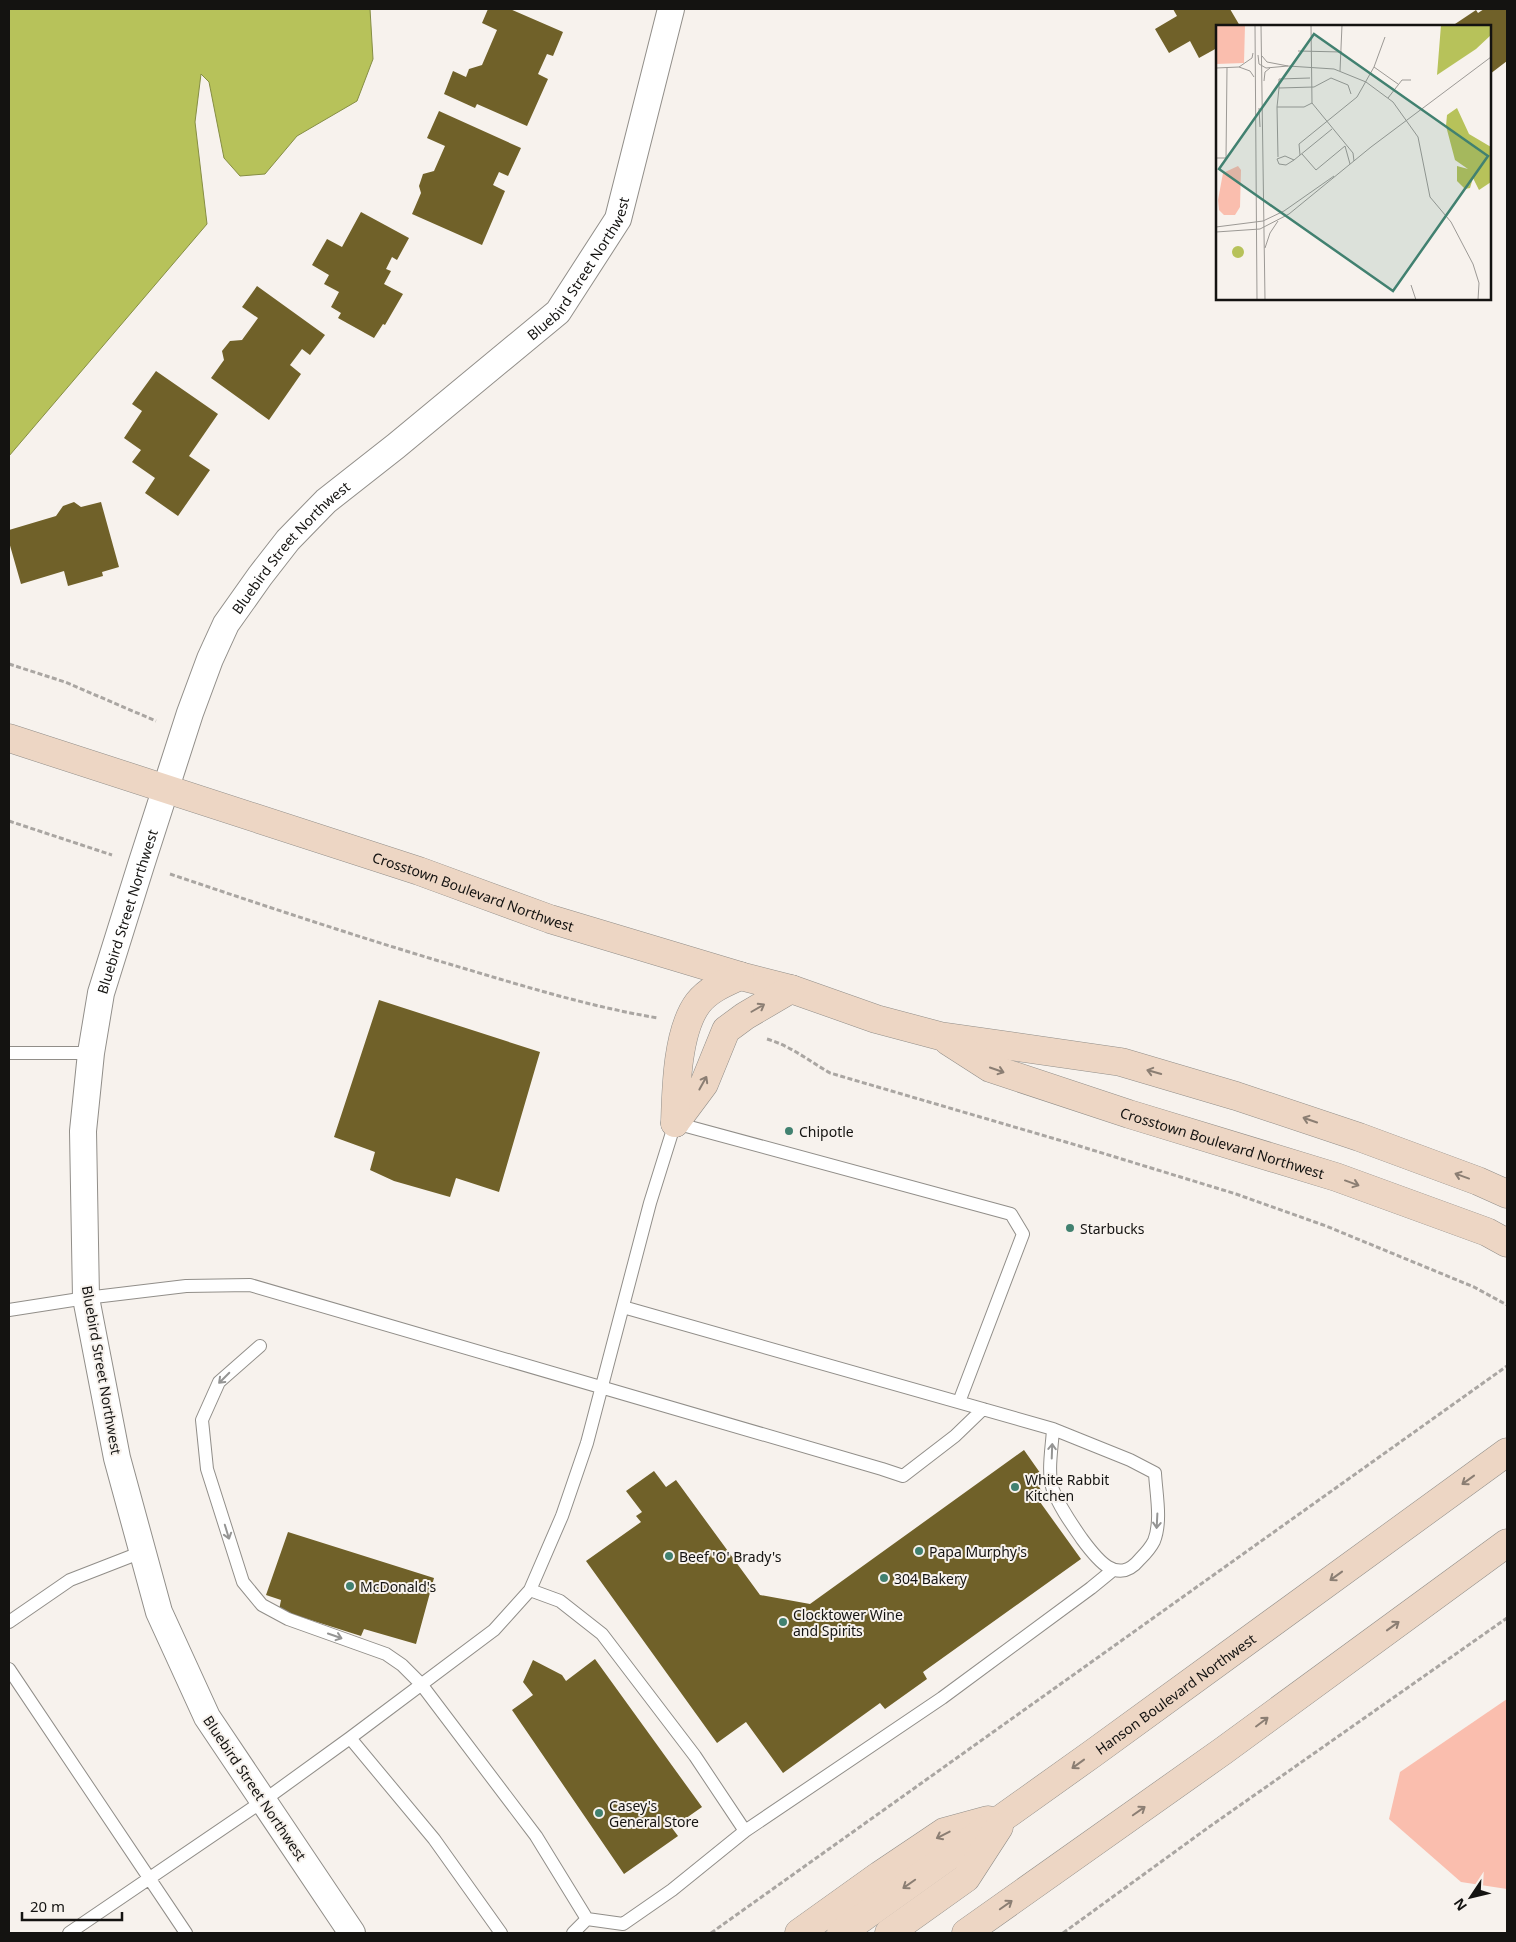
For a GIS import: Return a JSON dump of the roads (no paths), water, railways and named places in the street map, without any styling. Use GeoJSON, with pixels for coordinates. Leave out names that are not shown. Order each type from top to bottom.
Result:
{"type":"FeatureCollection","features":[{"type":"Feature","properties":{"kind":"street","name":"Bluebird Street Northwest"},"geometry":{"type":"LineString","coordinates":[[352,1933],[207,1717],[159,1612],[117,1458],[86,1298],[83,1131],[91,1053],[101,993],[184,734],[210,659],[226,624],[288,540],[326,501],[396,446],[558,312],[618,219],[671,9]]}},
{"type":"Feature","properties":{"kind":"street","name":"Crosstown Boulevard Northwest"},"geometry":{"type":"LineString","coordinates":[[9,738],[419,872],[550,919],[740,976],[791,989],[876,1019],[940,1036],[1121,1062],[1236,1096],[1359,1137],[1507,1194]]}},
{"type":"Feature","properties":{"kind":"street"},"geometry":{"type":"LineString","coordinates":[[675,1123],[676,1082],[687,1023],[698,1002],[715,988],[740,976]]}},
{"type":"Feature","properties":{"kind":"street"},"geometry":{"type":"LineString","coordinates":[[675,1123],[704,1084],[726,1030],[745,1016],[791,989]]}},
{"type":"Feature","properties":{"kind":"street","name":"Crosstown Boulevard Northwest"},"geometry":{"type":"LineString","coordinates":[[940,1036],[990,1068],[1129,1114],[1336,1177],[1487,1232],[1507,1244]]}},
{"type":"Feature","properties":{"kind":"street","name":"Hanson Boulevard Northwest"},"geometry":{"type":"LineString","coordinates":[[841,1933],[1507,1452]]}},
{"type":"Feature","properties":{"kind":"street"},"geometry":{"type":"LineString","coordinates":[[966,1933],[1223,1751],[1507,1543]]}},
{"type":"Feature","properties":{"kind":"street"},"geometry":{"type":"LineString","coordinates":[[800,1933],[880,1875],[944,1832],[1006,1815]]}},
{"type":"Feature","properties":{"kind":"street"},"geometry":{"type":"LineString","coordinates":[[889,1933],[966,1878],[1006,1815]]}},
{"type":"Feature","properties":{"kind":"lane"},"geometry":{"type":"LineString","coordinates":[[9,1052],[91,1053]]}},
{"type":"Feature","properties":{"kind":"lane"},"geometry":{"type":"LineString","coordinates":[[69,1933],[263,1801],[350,1738],[494,1630],[530,1590],[562,1516],[587,1443],[650,1203],[675,1123],[1011,1214],[1022,1234],[960,1402]]}},
{"type":"Feature","properties":{"kind":"lane"},"geometry":{"type":"LineString","coordinates":[[9,1310],[86,1298],[186,1286],[250,1285],[902,1476],[955,1436],[983,1409]]}},
{"type":"Feature","properties":{"kind":"lane"},"geometry":{"type":"LineString","coordinates":[[623,1307],[1053,1429],[1130,1460],[1155,1473],[1158,1523],[1154,1541],[1134,1566],[1121,1571],[1113,1570],[1098,1561],[1066,1517],[1053,1488],[1051,1472],[1053,1429]]}},
{"type":"Feature","properties":{"kind":"lane"},"geometry":{"type":"LineString","coordinates":[[260,1346],[219,1382],[202,1420],[208,1469],[243,1582],[262,1605],[288,1619],[386,1654],[402,1665],[421,1684],[536,1836],[587,1919]]}},
{"type":"Feature","properties":{"kind":"lane"},"geometry":{"type":"LineString","coordinates":[[9,1622],[70,1580],[142,1552]]}},
{"type":"Feature","properties":{"kind":"lane"},"geometry":{"type":"LineString","coordinates":[[587,1919],[623,1924],[672,1890],[745,1831],[942,1698],[1113,1570]]}},
{"type":"Feature","properties":{"kind":"lane"},"geometry":{"type":"LineString","coordinates":[[530,1590],[560,1601],[602,1634],[695,1756],[745,1831]]}},
{"type":"Feature","properties":{"kind":"lane"},"geometry":{"type":"LineString","coordinates":[[9,1668],[186,1933]]}},
{"type":"Feature","properties":{"kind":"lane"},"geometry":{"type":"LineString","coordinates":[[350,1738],[434,1839],[501,1933]]}},
{"type":"Feature","properties":{"kind":"lane"},"geometry":{"type":"LineString","coordinates":[[573,1933],[587,1919]]}},
{"type":"Feature","properties":{"kind":"place","name":"Chipotle"},"geometry":{"type":"Point","coordinates":[789,1131]}},
{"type":"Feature","properties":{"kind":"place","name":"Starbucks"},"geometry":{"type":"Point","coordinates":[1070,1228]}},
{"type":"Feature","properties":{"kind":"place","name":"White Rabbit Kitchen"},"geometry":{"type":"Point","coordinates":[1015,1487]}},
{"type":"Feature","properties":{"kind":"place","name":"Papa Murphy's"},"geometry":{"type":"Point","coordinates":[919,1551]}},
{"type":"Feature","properties":{"kind":"place","name":"Beef 'O' Brady's"},"geometry":{"type":"Point","coordinates":[669,1556]}},
{"type":"Feature","properties":{"kind":"place","name":"304 Bakery"},"geometry":{"type":"Point","coordinates":[884,1578]}},
{"type":"Feature","properties":{"kind":"place","name":"McDonald's"},"geometry":{"type":"Point","coordinates":[350,1586]}},
{"type":"Feature","properties":{"kind":"place","name":"Clocktower Wine and Spirits"},"geometry":{"type":"Point","coordinates":[783,1622]}},
{"type":"Feature","properties":{"kind":"place","name":"Casey's General Store"},"geometry":{"type":"Point","coordinates":[599,1813]}}]}
